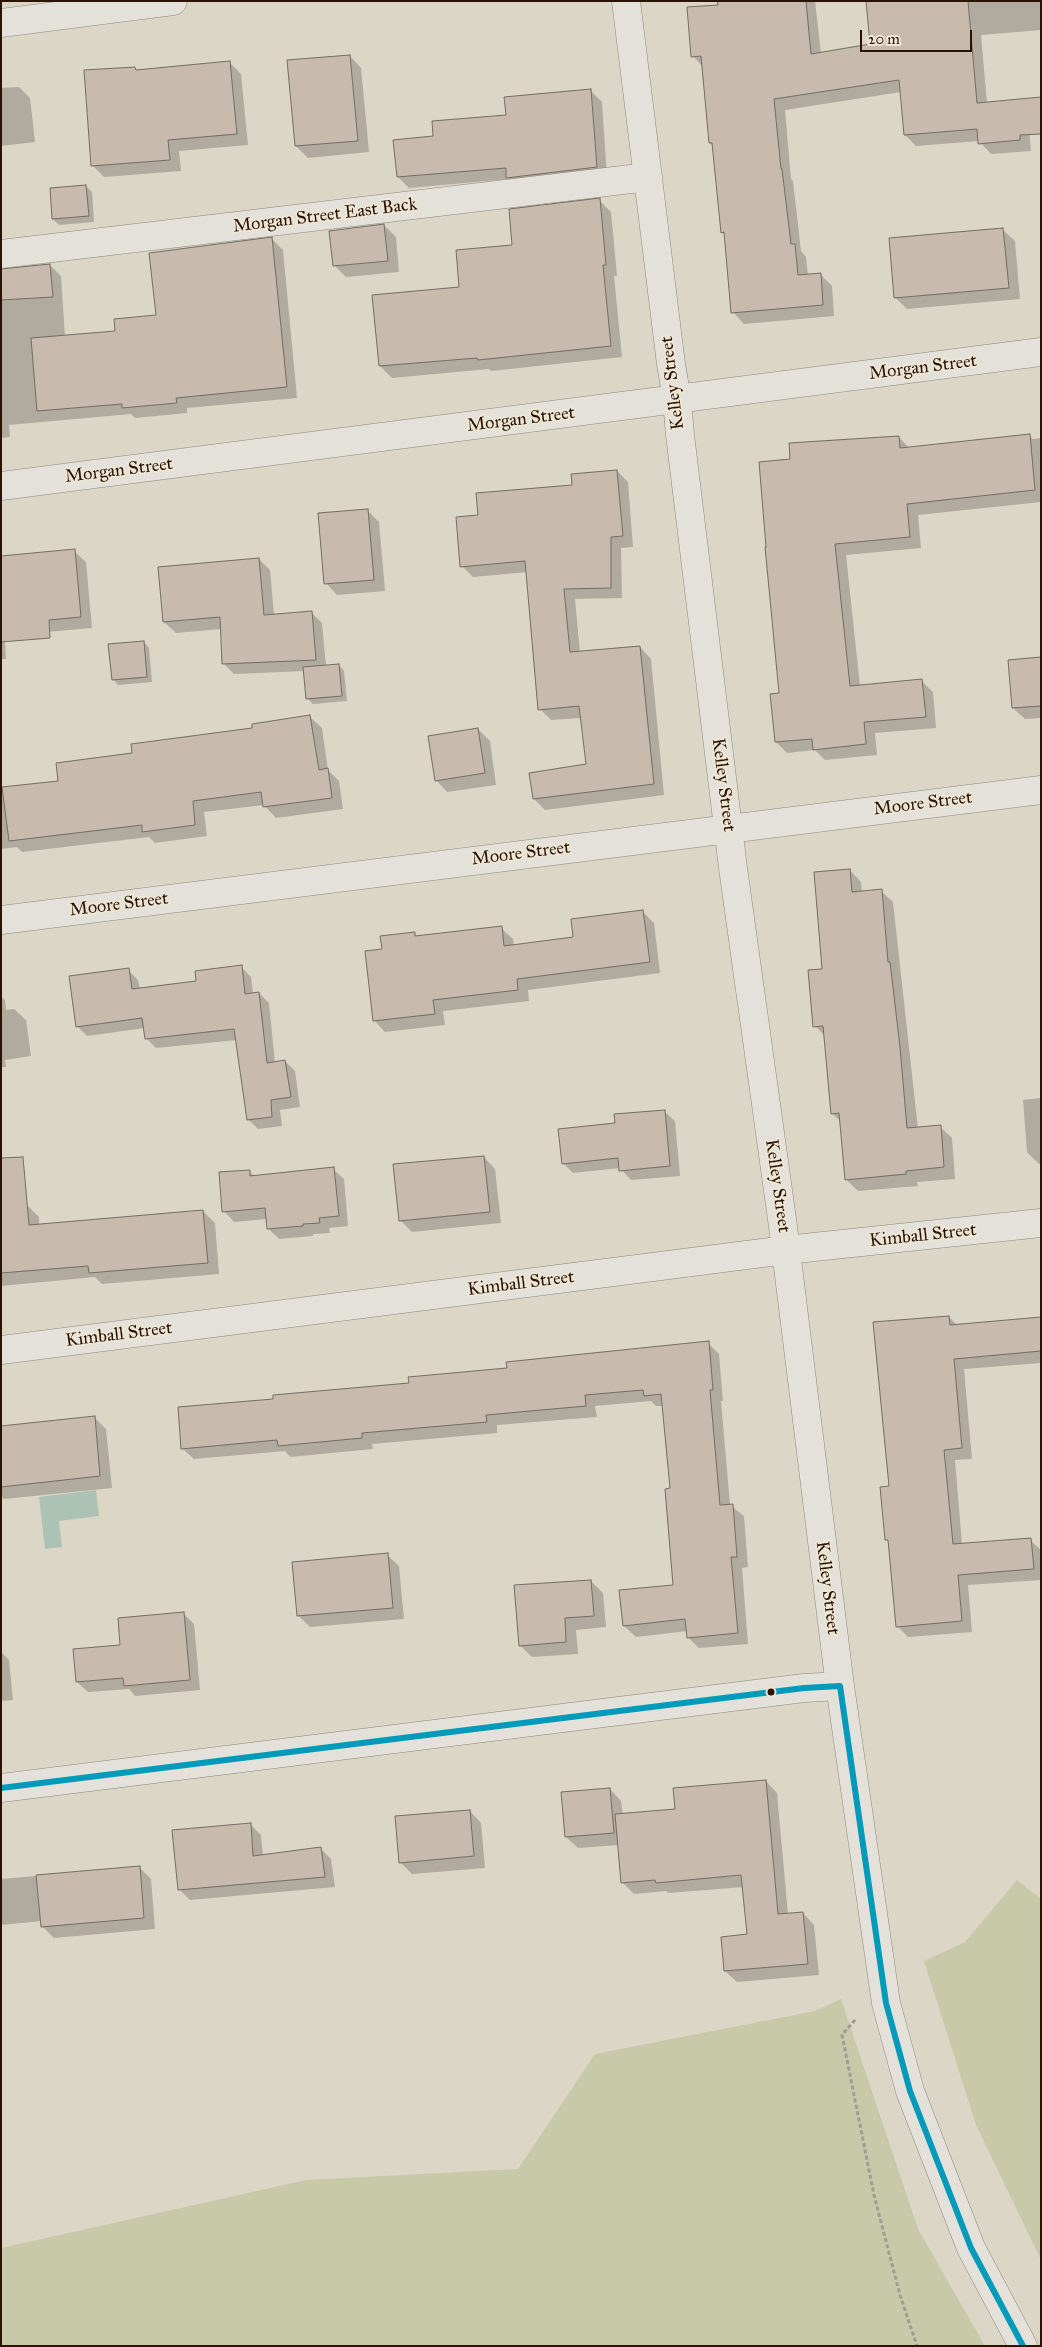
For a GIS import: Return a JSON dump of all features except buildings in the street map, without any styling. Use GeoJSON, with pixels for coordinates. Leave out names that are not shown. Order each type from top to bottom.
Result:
{"type":"FeatureCollection","features":[{"type":"Feature","properties":{"kind":"street"},"geometry":{"type":"LineString","coordinates":[[1,23],[172,1]]}},
{"type":"Feature","properties":{"kind":"street","name":"Kelley Street"},"geometry":{"type":"LineString","coordinates":[[626,1],[677,400],[728,828],[786,1250],[840,1686],[886,2003],[910,2091],[971,2248],[1023,2346]]}},
{"type":"Feature","properties":{"kind":"street","name":"Morgan Street East Back"},"geometry":{"type":"LineString","coordinates":[[1,254],[648,178]]}},
{"type":"Feature","properties":{"kind":"street","name":"Morgan Street"},"geometry":{"type":"LineString","coordinates":[[1,486],[1041,352]]}},
{"type":"Feature","properties":{"kind":"street","name":"Moore Street"},"geometry":{"type":"LineString","coordinates":[[1,920],[1041,790]]}},
{"type":"Feature","properties":{"kind":"street","name":"Kimball Street"},"geometry":{"type":"LineString","coordinates":[[1,1350],[786,1250],[1041,1223]]}},
{"type":"Feature","properties":{"kind":"street"},"geometry":{"type":"LineString","coordinates":[[1,1788],[840,1686]]}},
{"type":"Feature","properties":{"kind":"path"},"geometry":{"type":"LineString","coordinates":[[860,2015],[842,2035],[874,2195],[900,2296],[916,2346]]}},
{"type":"Feature","properties":{"kind":"shaded area"},"geometry":{"type":"Polygon","coordinates":[[[96,1490],[99,1516],[59,1521],[62,1547],[45,1549],[39,1497],[96,1490]]]}},
{"type":"Feature","properties":{"kind":"shaded area"},"geometry":{"type":"Polygon","coordinates":[[[1017,1880],[1041,1899],[1041,2260],[976,2125],[924,1961],[965,1942],[1017,1880]]]}},
{"type":"Feature","properties":{"kind":"shaded area"},"geometry":{"type":"Polygon","coordinates":[[[841,1999],[918,2229],[985,2346],[1,2346],[1,2248],[306,2180],[518,2169],[595,2054],[815,2011],[841,1999]]]}},
{"type":"Feature","properties":{"kind":"transit line"},"geometry":{"type":"LineString","coordinates":[[1,1788],[804,1688],[840,1686],[886,2003],[910,2091],[971,2248],[1023,2346]]}}]}
